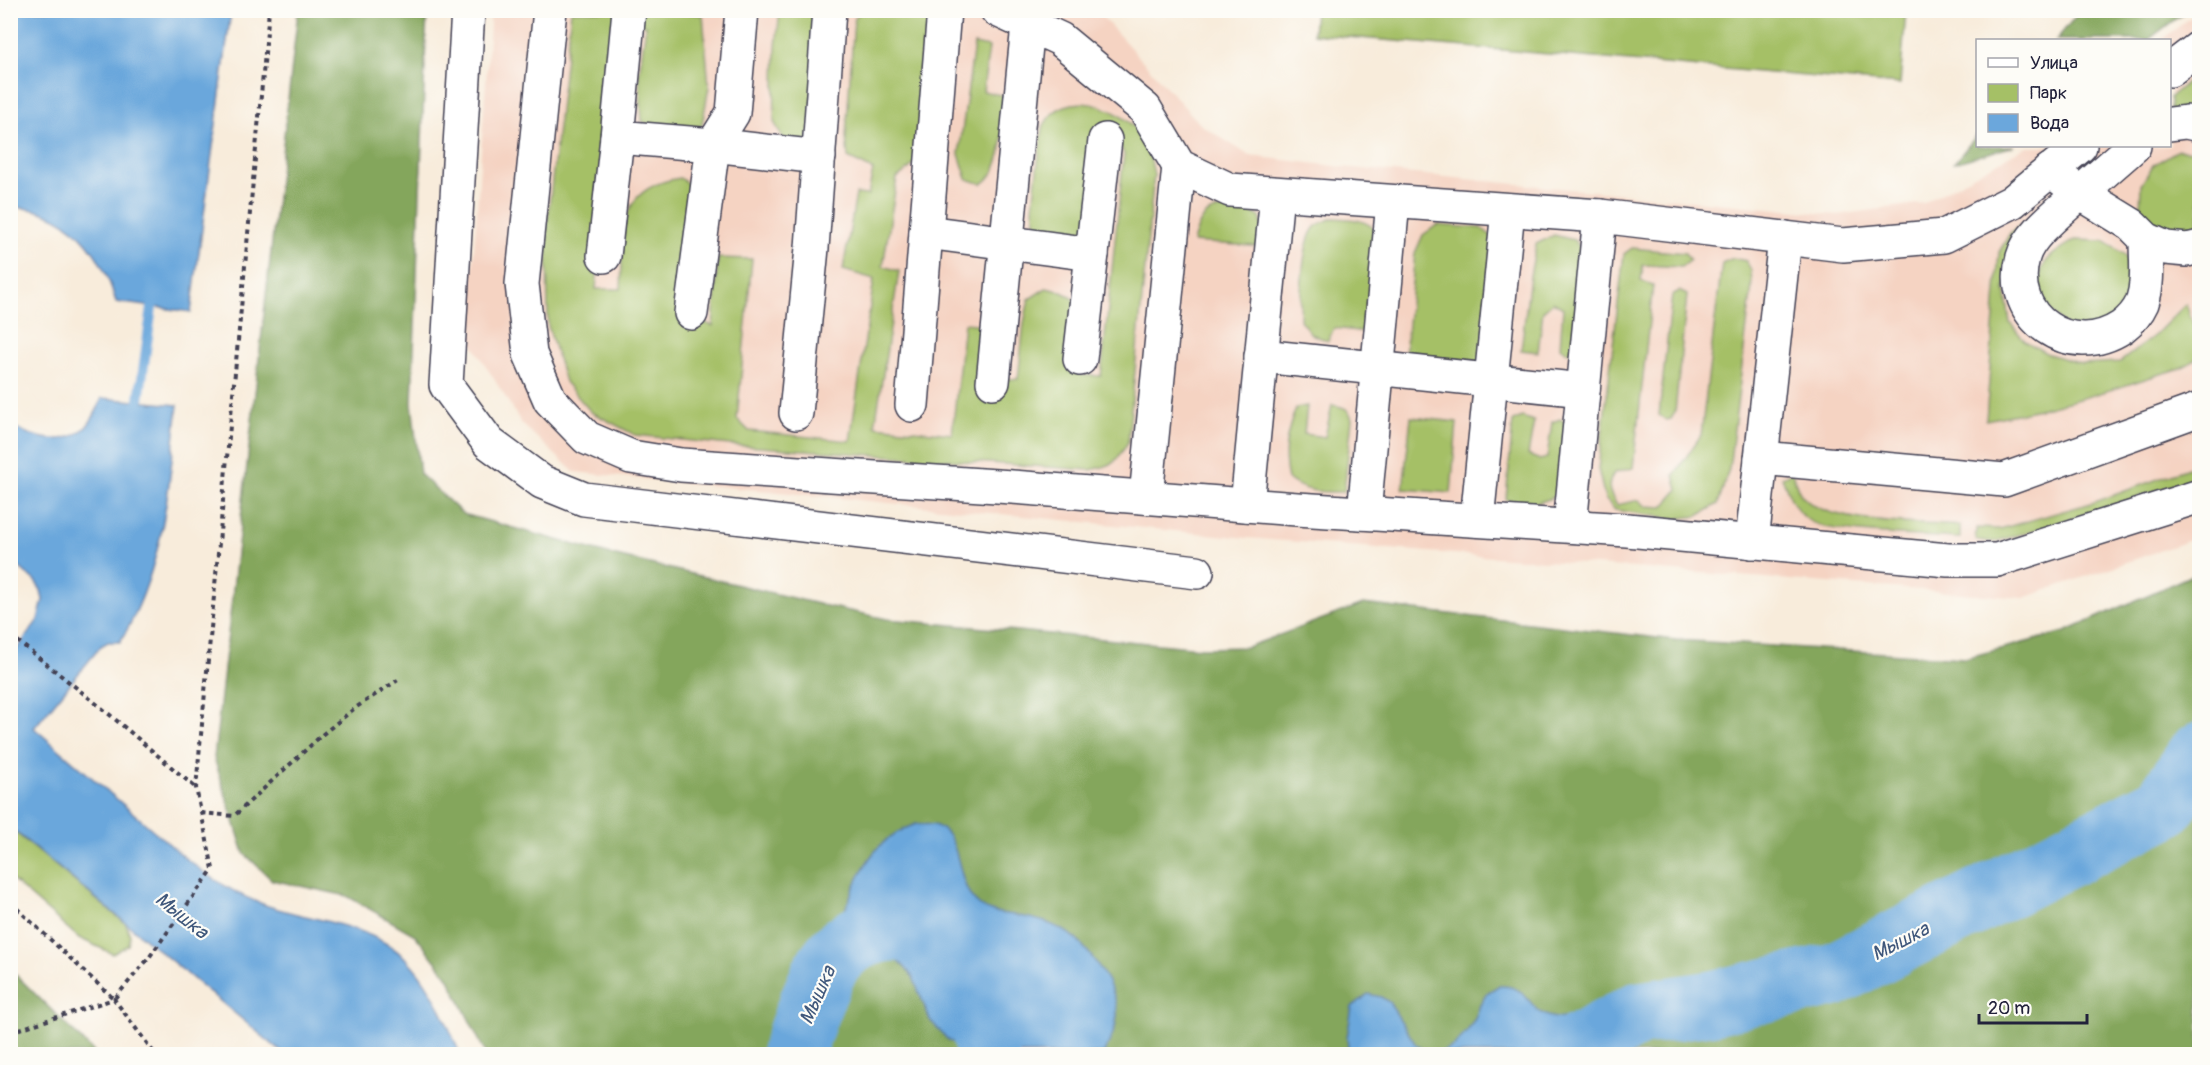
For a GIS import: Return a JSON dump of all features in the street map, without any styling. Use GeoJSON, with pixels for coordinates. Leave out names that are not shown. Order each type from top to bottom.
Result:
{"type":"FeatureCollection","features":[{"type":"Feature","properties":{"kind":"lane"},"geometry":{"type":"LineString","coordinates":[[468,10],[446,385],[489,443],[542,482],[584,499],[1197,572]]}},
{"type":"Feature","properties":{"kind":"lane"},"geometry":{"type":"LineString","coordinates":[[550,10],[522,284],[530,354],[550,400],[587,438],[631,457],[681,465],[1570,526],[1947,560],[1997,560],[2199,496]]}},
{"type":"Feature","properties":{"kind":"lane"},"geometry":{"type":"LineString","coordinates":[[604,256],[629,10]]}},
{"type":"Feature","properties":{"kind":"lane"},"geometry":{"type":"LineString","coordinates":[[691,313],[713,145],[733,113],[742,10]]}},
{"type":"Feature","properties":{"kind":"lane"},"geometry":{"type":"LineString","coordinates":[[796,413],[811,260],[830,10]]}},
{"type":"Feature","properties":{"kind":"lane"},"geometry":{"type":"LineString","coordinates":[[912,405],[944,10]]}},
{"type":"Feature","properties":{"kind":"lane"},"geometry":{"type":"LineString","coordinates":[[996,10],[1060,39],[1145,109],[1179,166],[1230,190],[1600,216],[1843,245],[1944,236],[2013,202],[2079,147]]}},
{"type":"Feature","properties":{"kind":"lane"},"geometry":{"type":"LineString","coordinates":[[993,382],[1028,25]]}},
{"type":"Feature","properties":{"kind":"lane"},"geometry":{"type":"LineString","coordinates":[[2171,68],[2199,47]]}},
{"type":"Feature","properties":{"kind":"lane"},"geometry":{"type":"LineString","coordinates":[[2171,124],[2186,122],[2199,125]]}},
{"type":"Feature","properties":{"kind":"lane"},"geometry":{"type":"LineString","coordinates":[[617,137],[819,157]]}},
{"type":"Feature","properties":{"kind":"lane"},"geometry":{"type":"LineString","coordinates":[[1080,359],[1105,140]]}},
{"type":"Feature","properties":{"kind":"lane"},"geometry":{"type":"LineString","coordinates":[[2133,147],[2033,238],[2023,256],[2020,277],[2024,297],[2033,315],[2048,330],[2068,338],[2089,340],[2110,335],[2128,323],[2141,306],[2147,285],[2146,239]]}},
{"type":"Feature","properties":{"kind":"lane"},"geometry":{"type":"LineString","coordinates":[[1146,497],[1179,166]]}},
{"type":"Feature","properties":{"kind":"lane"},"geometry":{"type":"LineString","coordinates":[[2050,170],[2080,193],[2132,225],[2146,239],[2166,248],[2195,256]]}},
{"type":"Feature","properties":{"kind":"lane"},"geometry":{"type":"LineString","coordinates":[[1247,505],[1276,194]]}},
{"type":"Feature","properties":{"kind":"lane"},"geometry":{"type":"LineString","coordinates":[[1364,513],[1393,202]]}},
{"type":"Feature","properties":{"kind":"lane"},"geometry":{"type":"LineString","coordinates":[[1477,520],[1508,210]]}},
{"type":"Feature","properties":{"kind":"lane"},"geometry":{"type":"LineString","coordinates":[[1570,526],[1600,216]]}},
{"type":"Feature","properties":{"kind":"lane"},"geometry":{"type":"LineString","coordinates":[[926,232],[1092,255]]}},
{"type":"Feature","properties":{"kind":"lane"},"geometry":{"type":"LineString","coordinates":[[1752,542],[1785,238]]}},
{"type":"Feature","properties":{"kind":"lane"},"geometry":{"type":"LineString","coordinates":[[1261,356],[1583,390]]}},
{"type":"Feature","properties":{"kind":"lane"},"geometry":{"type":"LineString","coordinates":[[1761,458],[2004,480],[2199,409]]}},
{"type":"Feature","properties":{"kind":"path"},"geometry":{"type":"LineString","coordinates":[[10,1032],[114,999],[148,959],[213,868],[196,788],[269,10]]}},
{"type":"Feature","properties":{"kind":"path"},"geometry":{"type":"LineString","coordinates":[[10,635],[103,709],[196,788]]}},
{"type":"Feature","properties":{"kind":"path"},"geometry":{"type":"LineString","coordinates":[[201,813],[234,816],[323,734],[356,708],[398,680]]}},
{"type":"Feature","properties":{"kind":"path"},"geometry":{"type":"LineString","coordinates":[[10,902],[114,999],[155,1054]]}},
{"type":"Feature","properties":{"kind":"shaded area"},"geometry":{"type":"Polygon","coordinates":[[[491,11],[1097,11],[1201,125],[1250,156],[1837,215],[1924,203],[2025,147],[2171,147],[2171,39],[2162,39],[2199,14],[2199,537],[2024,598],[1247,538],[574,472],[522,424],[468,337],[491,11]]]}},
{"type":"Feature","properties":{"kind":"green space"},"geometry":{"type":"Polygon","coordinates":[[[668,10],[703,15],[709,87],[700,136],[667,135],[642,121],[639,75],[646,25],[623,25],[596,289],[621,289],[623,233],[626,217],[643,192],[658,183],[680,178],[701,193],[698,320],[713,326],[718,258],[752,259],[737,419],[749,431],[850,441],[874,279],[843,270],[856,194],[868,195],[873,170],[848,158],[846,136],[854,19],[861,11],[926,11],[935,19],[926,155],[897,178],[883,266],[899,271],[875,426],[952,434],[964,323],[1002,326],[997,378],[1018,379],[1029,299],[1046,288],[1063,292],[1074,299],[1081,308],[1085,332],[1080,375],[1101,376],[1124,154],[1118,142],[1080,241],[1039,235],[1033,208],[1039,151],[1044,125],[1053,113],[1064,106],[1077,103],[1091,104],[1118,114],[1129,122],[1147,147],[1154,175],[1128,442],[1114,462],[1105,467],[1090,470],[730,445],[635,435],[591,412],[565,382],[548,326],[547,226],[571,11],[668,10]]]}},
{"type":"Feature","properties":{"kind":"green space"},"geometry":{"type":"Polygon","coordinates":[[[1315,10],[1906,11],[1900,84],[1313,34],[1315,10]]]}},
{"type":"Feature","properties":{"kind":"green space"},"geometry":{"type":"Polygon","coordinates":[[[2080,10],[2186,11],[2149,39],[2057,39],[2080,10]]]}},
{"type":"Feature","properties":{"kind":"green space"},"geometry":{"type":"Polygon","coordinates":[[[298,11],[427,11],[412,403],[420,474],[463,514],[612,555],[887,619],[1202,648],[1247,647],[1363,604],[1676,640],[1965,658],[2065,632],[2199,572],[2199,1054],[486,1054],[448,977],[415,935],[347,896],[272,880],[244,853],[214,758],[298,11]]]}},
{"type":"Feature","properties":{"kind":"green space"},"geometry":{"type":"Polygon","coordinates":[[[780,11],[818,11],[809,148],[783,138],[774,122],[776,46],[780,11]]]}},
{"type":"Feature","properties":{"kind":"green space"},"geometry":{"type":"Polygon","coordinates":[[[974,44],[989,47],[983,91],[1005,96],[999,157],[990,177],[982,184],[967,179],[959,154],[974,44]]]}},
{"type":"Feature","properties":{"kind":"green space"},"geometry":{"type":"Polygon","coordinates":[[[2199,72],[2199,113],[2171,113],[2171,96],[2199,72]]]}},
{"type":"Feature","properties":{"kind":"green space"},"geometry":{"type":"Polygon","coordinates":[[[1976,136],[1976,147],[2010,147],[1954,163],[1976,136]]]}},
{"type":"Feature","properties":{"kind":"green space"},"geometry":{"type":"Polygon","coordinates":[[[2178,150],[2199,151],[2199,248],[2157,238],[2140,210],[2141,185],[2153,165],[2178,150]]]}},
{"type":"Feature","properties":{"kind":"green space"},"geometry":{"type":"Polygon","coordinates":[[[2048,204],[2012,257],[2005,288],[2010,323],[2025,341],[2046,353],[2081,364],[2120,362],[2155,335],[2186,304],[2199,339],[2199,357],[2175,370],[2108,391],[1986,420],[1999,252],[2010,233],[2048,204]]]}},
{"type":"Feature","properties":{"kind":"green space"},"geometry":{"type":"Polygon","coordinates":[[[1241,207],[1260,217],[1268,247],[1193,242],[1200,223],[1208,213],[1241,207]]]}},
{"type":"Feature","properties":{"kind":"green space"},"geometry":{"type":"Polygon","coordinates":[[[1332,218],[1359,220],[1381,234],[1372,333],[1334,328],[1328,341],[1311,334],[1300,320],[1300,311],[1307,244],[1315,227],[1332,218]]]}},
{"type":"Feature","properties":{"kind":"green space"},"geometry":{"type":"Polygon","coordinates":[[[1437,225],[1481,228],[1493,237],[1481,371],[1409,367],[1405,355],[1415,253],[1423,235],[1437,225]]]}},
{"type":"Feature","properties":{"kind":"green space"},"geometry":{"type":"Polygon","coordinates":[[[1554,235],[1574,240],[1586,255],[1578,342],[1569,353],[1560,347],[1563,308],[1553,302],[1543,311],[1538,352],[1521,350],[1536,244],[1554,235]]]}},
{"type":"Feature","properties":{"kind":"green space"},"geometry":{"type":"Polygon","coordinates":[[[2075,240],[2104,241],[2125,255],[2139,284],[2129,320],[2081,340],[2038,300],[2040,277],[2045,263],[2056,252],[2075,240]]]}},
{"type":"Feature","properties":{"kind":"green space"},"geometry":{"type":"Polygon","coordinates":[[[1632,248],[1685,253],[1690,260],[1681,267],[1643,265],[1641,281],[1653,285],[1633,468],[1614,473],[1609,486],[1617,505],[1639,500],[1646,506],[1663,507],[1678,490],[1674,475],[1701,435],[1722,263],[1733,258],[1746,261],[1751,270],[1752,286],[1729,469],[1718,504],[1698,516],[1674,519],[1615,510],[1605,499],[1598,469],[1624,254],[1632,248]]]}},
{"type":"Feature","properties":{"kind":"green space"},"geometry":{"type":"Polygon","coordinates":[[[1679,291],[1687,295],[1675,412],[1671,419],[1666,420],[1659,415],[1672,295],[1679,291]]]}},
{"type":"Feature","properties":{"kind":"green space"},"geometry":{"type":"Polygon","coordinates":[[[1332,405],[1345,409],[1352,419],[1344,492],[1321,492],[1301,487],[1288,479],[1286,469],[1286,443],[1296,408],[1307,406],[1304,434],[1325,437],[1332,405]]]}},
{"type":"Feature","properties":{"kind":"green space"},"geometry":{"type":"Polygon","coordinates":[[[1411,417],[1457,422],[1451,493],[1403,489],[1411,417]]]}},
{"type":"Feature","properties":{"kind":"green space"},"geometry":{"type":"Polygon","coordinates":[[[1522,417],[1534,421],[1528,455],[1540,460],[1547,458],[1552,422],[1560,419],[1571,425],[1557,495],[1550,499],[1527,503],[1506,500],[1513,421],[1522,417]]]}},
{"type":"Feature","properties":{"kind":"green space"},"geometry":{"type":"Polygon","coordinates":[[[2199,464],[2199,476],[2096,512],[1994,542],[1976,540],[1977,528],[2000,529],[2095,502],[2199,464]]]}},
{"type":"Feature","properties":{"kind":"green space"},"geometry":{"type":"Polygon","coordinates":[[[1792,472],[1803,497],[1815,506],[1832,513],[1877,521],[1960,526],[1960,538],[1857,532],[1819,525],[1808,520],[1792,501],[1782,477],[1792,472]]]}},
{"type":"Feature","properties":{"kind":"green space"},"geometry":{"type":"Polygon","coordinates":[[[10,828],[126,924],[130,935],[128,945],[113,954],[79,938],[11,879],[10,828]]]}},
{"type":"Feature","properties":{"kind":"green space"},"geometry":{"type":"Polygon","coordinates":[[[11,970],[96,1054],[11,1054],[11,970]]]}},
{"type":"Feature","properties":{"kind":"water"},"geometry":{"type":"Polygon","coordinates":[[[11,10],[231,11],[191,312],[116,302],[101,265],[80,235],[50,215],[32,209],[11,207],[11,10]]]}},
{"type":"Feature","properties":{"kind":"water"},"geometry":{"type":"Polygon","coordinates":[[[102,398],[178,405],[162,527],[146,586],[135,615],[120,642],[108,642],[101,646],[34,728],[189,861],[227,887],[268,906],[364,933],[398,952],[413,966],[428,986],[460,1054],[284,1054],[11,828],[11,657],[38,620],[43,600],[41,590],[35,581],[11,560],[11,425],[38,437],[58,439],[68,437],[78,433],[89,424],[102,398]]]}},
{"type":"Feature","properties":{"kind":"water"},"geometry":{"type":"Polygon","coordinates":[[[916,824],[934,825],[944,830],[955,849],[965,885],[979,905],[993,912],[1030,918],[1058,927],[1072,936],[1091,956],[1107,980],[1116,1005],[1115,1026],[1103,1054],[973,1054],[947,1039],[930,1020],[913,977],[903,965],[890,956],[873,953],[852,954],[840,945],[846,907],[866,865],[888,839],[916,824]]]}},
{"type":"Feature","properties":{"kind":"water"},"geometry":{"type":"Polygon","coordinates":[[[1498,986],[1516,989],[1523,993],[1537,1009],[1551,1017],[1572,1018],[1614,1013],[1623,1017],[1630,1024],[1633,1032],[1629,1051],[1627,1054],[1349,1054],[1347,1038],[1352,1007],[1368,994],[1381,997],[1389,1002],[1416,1045],[1429,1053],[1442,1052],[1455,1045],[1476,1017],[1487,993],[1498,986]]]}},
{"type":"Feature","properties":{"kind":"waterway"},"geometry":{"type":"LineString","coordinates":[[137,414],[154,293]]}},
{"type":"Feature","properties":{"kind":"waterway","name":"Мышка"},"geometry":{"type":"LineString","coordinates":[[1564,1054],[1638,1014],[1711,1003],[1833,975],[2163,807],[2200,754]]}},
{"type":"Feature","properties":{"kind":"waterway","name":"Мышка"},"geometry":{"type":"LineString","coordinates":[[793,1054],[814,994],[833,958],[851,942],[865,935],[880,931],[904,930],[925,937],[943,950],[957,967],[978,1010],[987,1054]]}}]}
